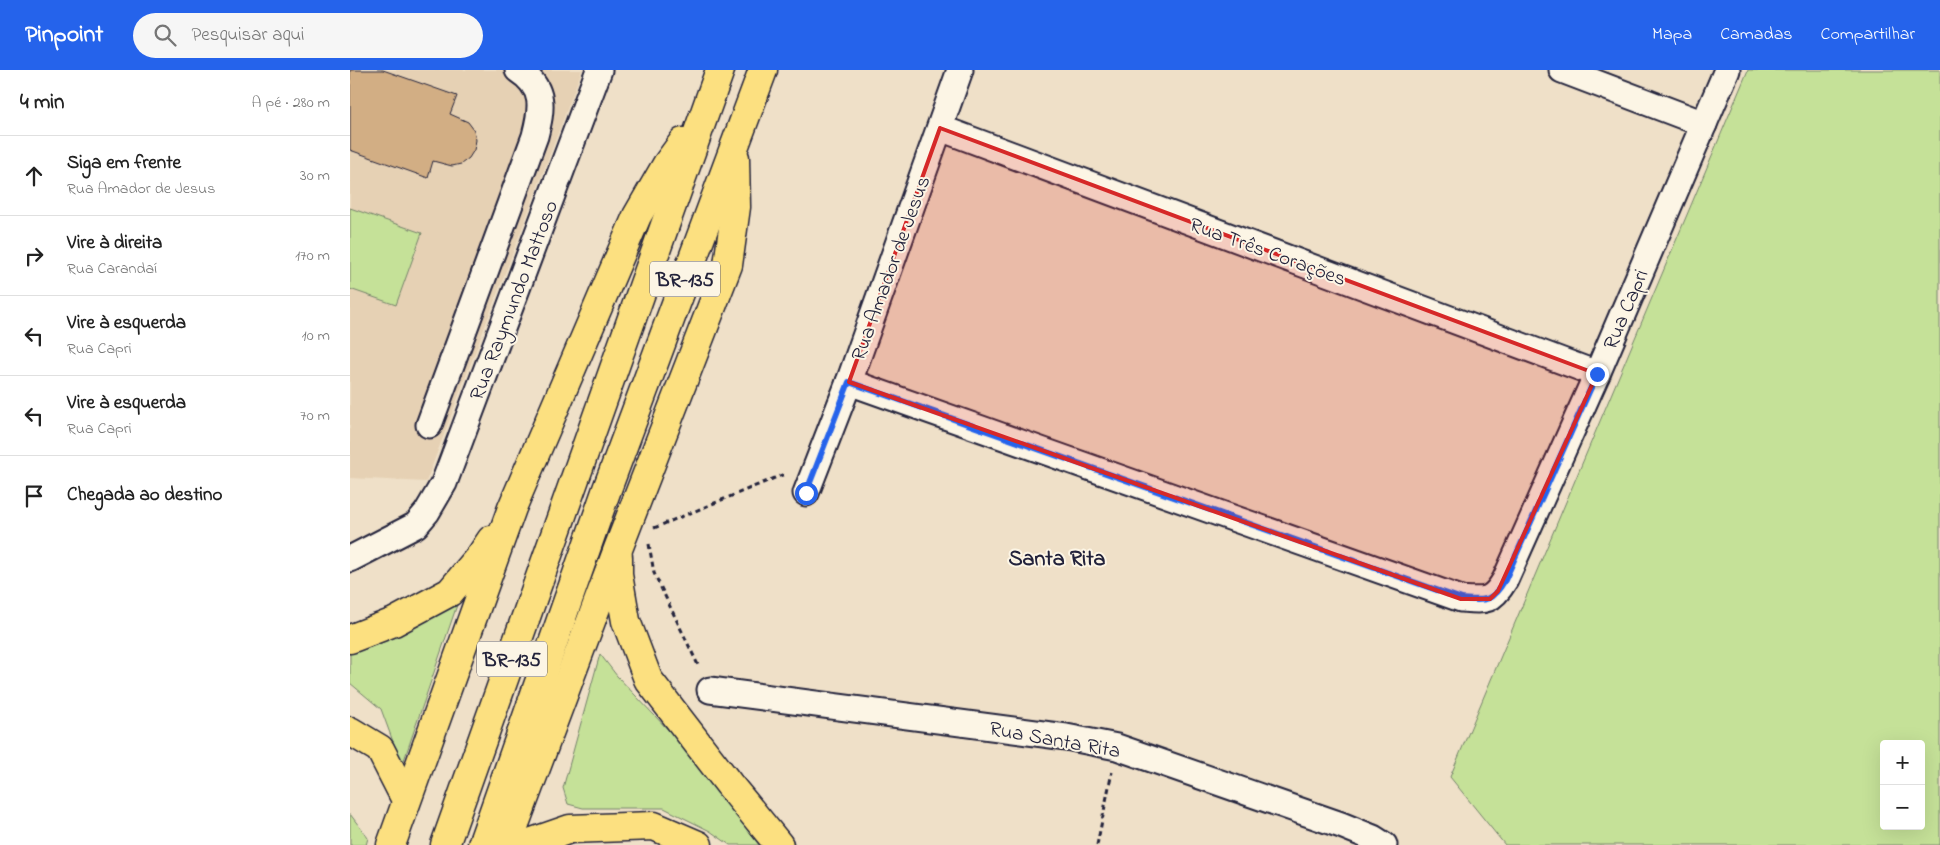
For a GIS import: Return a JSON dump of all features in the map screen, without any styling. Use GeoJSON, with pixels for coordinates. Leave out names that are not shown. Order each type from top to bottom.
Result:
{"type":"FeatureCollection","features":[{"type":"Feature","properties":{"kind":"highway","name":"BR-135"},"geometry":{"type":"LineString","coordinates":[[445,845],[578,474],[701,119],[720,70]]}},
{"type":"Feature","properties":{"kind":"highway","name":"BR-135"},"geometry":{"type":"LineString","coordinates":[[482,845],[607,489],[763,70]]}},
{"type":"Feature","properties":{"kind":"highway"},"geometry":{"type":"LineString","coordinates":[[391,845],[512,508],[637,216],[667,164],[701,119]]}},
{"type":"Feature","properties":{"kind":"highway"},"geometry":{"type":"LineString","coordinates":[[507,845],[618,548],[728,265],[736,208],[735,144]]}},
{"type":"Feature","properties":{"kind":"highway"},"geometry":{"type":"LineString","coordinates":[[350,639],[394,622],[450,592],[482,555],[512,508]]}},
{"type":"Feature","properties":{"kind":"highway"},"geometry":{"type":"LineString","coordinates":[[618,548],[618,575],[626,621],[648,679],[779,845]]}},
{"type":"Feature","properties":{"kind":"highway"},"geometry":{"type":"LineString","coordinates":[[350,731],[380,750],[406,800]]}},
{"type":"Feature","properties":{"kind":"highway"},"geometry":{"type":"LineString","coordinates":[[524,845],[570,829],[654,826],[698,845]]}},
{"type":"Feature","properties":{"kind":"street"},"geometry":{"type":"LineString","coordinates":[[429,425],[535,136],[540,116],[538,91],[532,81],[518,70]]}},
{"type":"Feature","properties":{"kind":"street","name":"Rua Raymundo Mattoso"},"geometry":{"type":"LineString","coordinates":[[350,560],[416,524],[427,512],[444,483],[599,70]]}},
{"type":"Feature","properties":{"kind":"street","name":"Rua Amador de Jesus"},"geometry":{"type":"LineString","coordinates":[[806,493],[849,382],[960,70]]}},
{"type":"Feature","properties":{"kind":"street"},"geometry":{"type":"LineString","coordinates":[[1562,70],[1704,124]]}},
{"type":"Feature","properties":{"kind":"street","name":"Rua Capri"},"geometry":{"type":"LineString","coordinates":[[849,382],[1462,599],[1490,599],[1505,580],[1597,374],[1727,70]]}},
{"type":"Feature","properties":{"kind":"street","name":"Rua Três Corações"},"geometry":{"type":"LineString","coordinates":[[940,128],[1597,374]]}},
{"type":"Feature","properties":{"kind":"street","name":"Rua Santa Rita"},"geometry":{"type":"LineString","coordinates":[[710,690],[1066,737],[1117,747],[1341,825],[1373,838],[1384,845]]}},
{"type":"Feature","properties":{"kind":"path"},"geometry":{"type":"LineString","coordinates":[[647,531],[820,459]]}},
{"type":"Feature","properties":{"kind":"path"},"geometry":{"type":"LineString","coordinates":[[648,539],[654,572],[710,690]]}},
{"type":"Feature","properties":{"kind":"path"},"geometry":{"type":"LineString","coordinates":[[1097,845],[1117,747]]}},
{"type":"Feature","properties":{"kind":"highlighted area"},"geometry":{"type":"Polygon","coordinates":[[[940,128],[1597,374],[1498,591],[1490,599],[1461,599],[849,382],[940,128]]]}},
{"type":"Feature","properties":{"kind":"shaded area"},"geometry":{"type":"Polygon","coordinates":[[[350,70],[582,70],[426,482],[350,478],[350,70]]]}},
{"type":"Feature","properties":{"kind":"green space"},"geometry":{"type":"Polygon","coordinates":[[[1748,70],[1940,70],[1940,845],[1505,845],[1450,777],[1748,70]]]}},
{"type":"Feature","properties":{"kind":"green space"},"geometry":{"type":"Polygon","coordinates":[[[350,208],[422,233],[396,305],[350,289],[350,208]]]}},
{"type":"Feature","properties":{"kind":"green space"},"geometry":{"type":"Polygon","coordinates":[[[458,602],[402,766],[381,709],[350,683],[350,647],[458,602]]]}},
{"type":"Feature","properties":{"kind":"green space"},"geometry":{"type":"Polygon","coordinates":[[[600,654],[617,676],[691,754],[759,845],[730,845],[710,831],[664,808],[583,808],[568,804],[563,788],[600,654]]]}},
{"type":"Feature","properties":{"kind":"green space"},"geometry":{"type":"Polygon","coordinates":[[[350,814],[368,838],[366,845],[350,845],[350,814]]]}},
{"type":"Feature","properties":{"kind":"building"},"geometry":{"type":"Polygon","coordinates":[[[350,70],[383,70],[457,96],[450,114],[468,122],[474,130],[476,140],[474,150],[469,158],[461,164],[452,166],[433,161],[428,178],[350,150],[350,70]]]}},
{"type":"Feature","properties":{"kind":"district","name":"Santa Rita"},"geometry":{"type":"Point","coordinates":[1057,557]}},
{"type":"Feature","properties":{"kind":"route"},"geometry":{"type":"LineString","coordinates":[[806,493],[849,382],[1462,599],[1490,599],[1505,580],[1597,374]]}}]}
